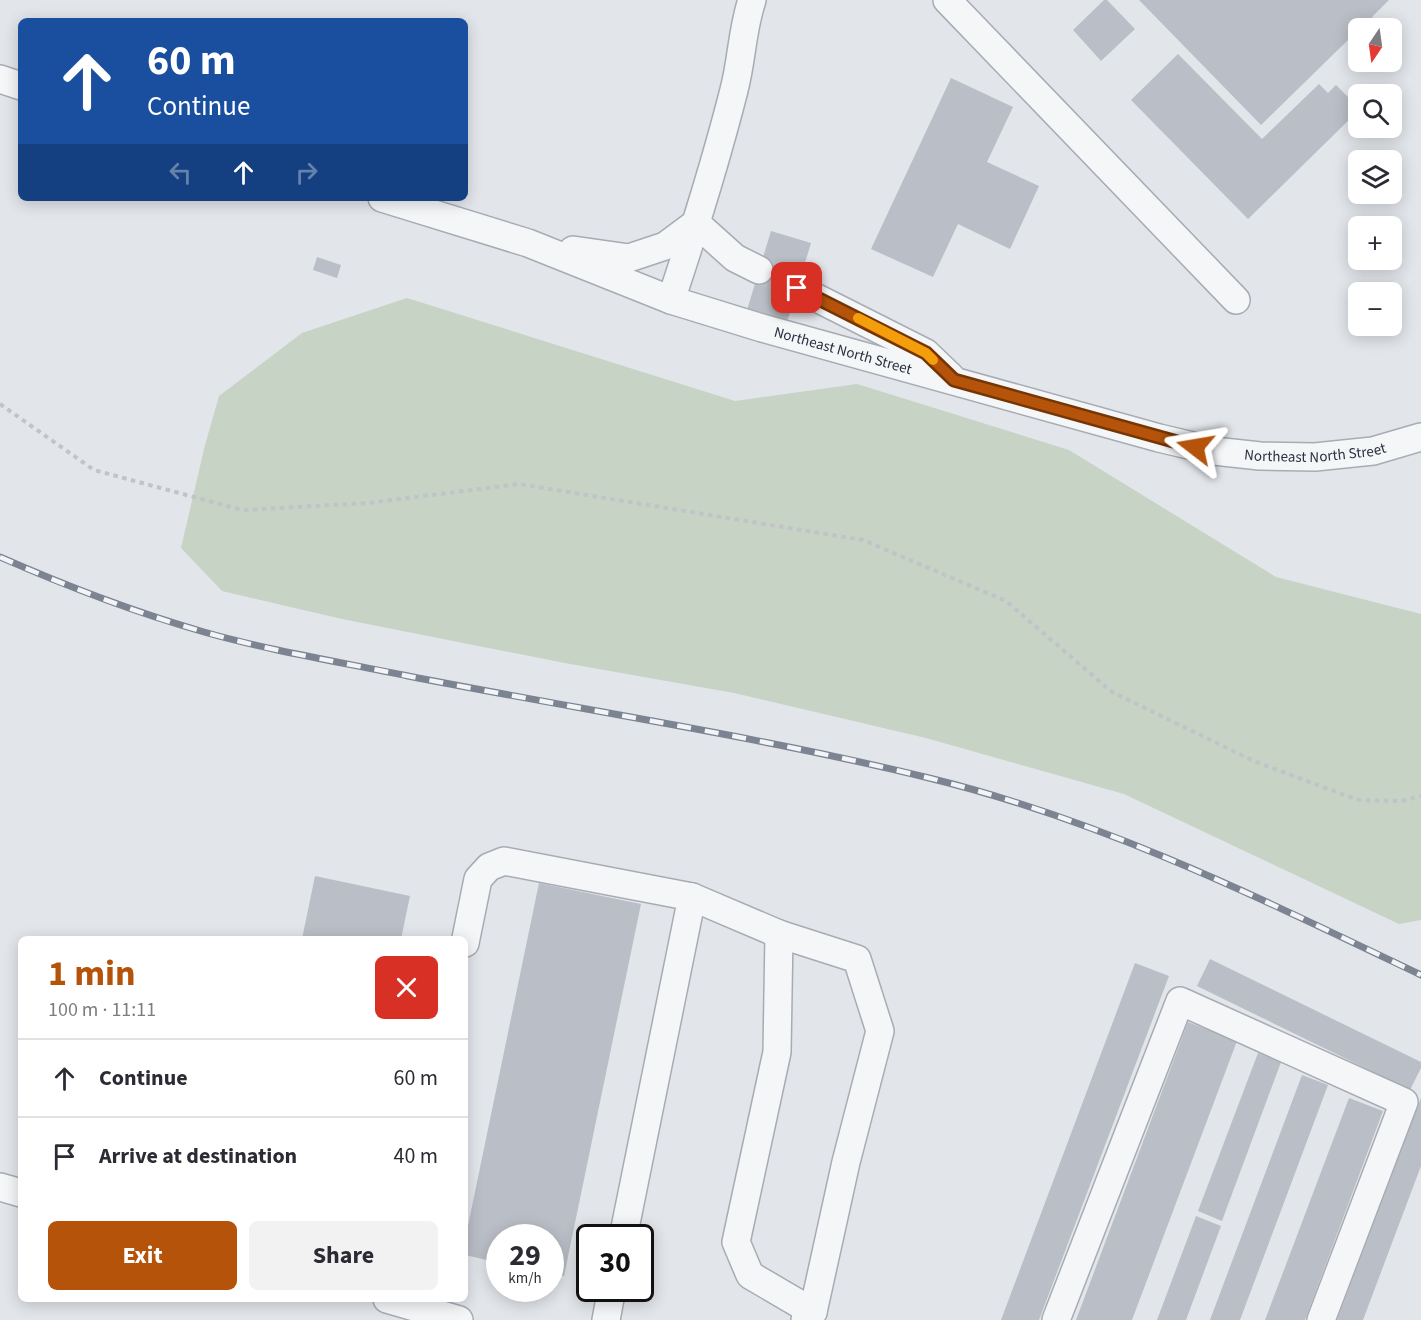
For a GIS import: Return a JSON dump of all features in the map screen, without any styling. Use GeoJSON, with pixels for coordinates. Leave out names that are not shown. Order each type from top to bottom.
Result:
{"type":"FeatureCollection","features":[{"type":"Feature","properties":{"kind":"street"},"geometry":{"type":"LineString","coordinates":[[671,300],[735,87],[747,14],[752,0]]}},
{"type":"Feature","properties":{"kind":"street"},"geometry":{"type":"LineString","coordinates":[[946,0],[1236,300]]}},
{"type":"Feature","properties":{"kind":"street"},"geometry":{"type":"LineString","coordinates":[[0,79],[18,85]]}},
{"type":"Feature","properties":{"kind":"street","name":"Northeast North Street"},"geometry":{"type":"LineString","coordinates":[[392,201],[528,243],[671,300],[762,328],[1214,452],[1315,457],[1373,451],[1421,437]]}},
{"type":"Feature","properties":{"kind":"street"},"geometry":{"type":"LineString","coordinates":[[528,243],[629,258],[665,246],[696,223]]}},
{"type":"Feature","properties":{"kind":"street"},"geometry":{"type":"LineString","coordinates":[[696,223],[735,258],[759,270]]}},
{"type":"Feature","properties":{"kind":"street"},"geometry":{"type":"LineString","coordinates":[[797,288],[926,353],[954,380]]}},
{"type":"Feature","properties":{"kind":"street"},"geometry":{"type":"LineString","coordinates":[[466,936],[478,879],[489,867],[504,861],[692,897],[779,934],[857,959],[880,1031],[809,1316],[750,1275],[736,1242],[777,1052],[779,934]]}},
{"type":"Feature","properties":{"kind":"street"},"geometry":{"type":"LineString","coordinates":[[626,1224],[692,897]]}},
{"type":"Feature","properties":{"kind":"street"},"geometry":{"type":"LineString","coordinates":[[1056,1320],[1180,1001],[1404,1101],[1321,1320]]}},
{"type":"Feature","properties":{"kind":"street"},"geometry":{"type":"LineString","coordinates":[[0,1186],[18,1192]]}},
{"type":"Feature","properties":{"kind":"street"},"geometry":{"type":"LineString","coordinates":[[399,1302],[459,1320]]}},
{"type":"Feature","properties":{"kind":"street"},"geometry":{"type":"LineString","coordinates":[[606,1320],[609,1302]]}},
{"type":"Feature","properties":{"kind":"path"},"geometry":{"type":"LineString","coordinates":[[0,404],[94,470],[242,510],[368,503],[519,483],[863,540],[1006,601],[1112,692],[1256,762],[1358,800],[1402,801],[1421,796]]}},
{"type":"Feature","properties":{"kind":"green space"},"geometry":{"type":"Polygon","coordinates":[[[407,298],[735,401],[857,384],[1069,450],[1276,577],[1421,614],[1421,920],[1399,924],[1124,794],[926,738],[734,693],[565,663],[342,619],[222,591],[181,548],[219,396],[302,333],[407,298]]]}},
{"type":"Feature","properties":{"kind":"building"},"geometry":{"type":"Polygon","coordinates":[[[1104,0],[1107,0],[1135,29],[1101,61],[1073,30],[1104,0]]]}},
{"type":"Feature","properties":{"kind":"building"},"geometry":{"type":"Polygon","coordinates":[[[1139,0],[1389,0],[1373,18],[1348,18],[1348,40],[1261,125],[1139,0]]]}},
{"type":"Feature","properties":{"kind":"building"},"geometry":{"type":"Polygon","coordinates":[[[1178,54],[1262,139],[1319,84],[1328,93],[1336,85],[1348,97],[1348,121],[1248,219],[1131,100],[1178,54]]]}},
{"type":"Feature","properties":{"kind":"building"},"geometry":{"type":"Polygon","coordinates":[[[951,78],[1013,107],[987,162],[1039,186],[1010,249],[958,224],[933,277],[871,249],[951,78]]]}},
{"type":"Feature","properties":{"kind":"building"},"geometry":{"type":"Polygon","coordinates":[[[771,231],[811,243],[784,332],[744,320],[771,231]]]}},
{"type":"Feature","properties":{"kind":"building"},"geometry":{"type":"Polygon","coordinates":[[[317,257],[341,265],[337,278],[313,270],[317,257]]]}},
{"type":"Feature","properties":{"kind":"building"},"geometry":{"type":"Polygon","coordinates":[[[315,876],[410,896],[402,936],[303,936],[315,876]]]}},
{"type":"Feature","properties":{"kind":"building"},"geometry":{"type":"Polygon","coordinates":[[[539,883],[641,904],[564,1276],[564,1224],[486,1224],[486,1260],[468,1256],[468,1226],[539,883]]]}},
{"type":"Feature","properties":{"kind":"building"},"geometry":{"type":"Polygon","coordinates":[[[1210,959],[1421,1062],[1421,1068],[1410,1090],[1197,986],[1210,959]]]}},
{"type":"Feature","properties":{"kind":"building"},"geometry":{"type":"Polygon","coordinates":[[[1135,963],[1169,976],[1039,1320],[1001,1320],[1135,963]]]}},
{"type":"Feature","properties":{"kind":"building"},"geometry":{"type":"Polygon","coordinates":[[[1188,1022],[1237,1041],[1132,1320],[1076,1320],[1188,1022]]]}},
{"type":"Feature","properties":{"kind":"building"},"geometry":{"type":"Polygon","coordinates":[[[1258,1053],[1281,1062],[1222,1221],[1198,1211],[1258,1053]]]}},
{"type":"Feature","properties":{"kind":"building"},"geometry":{"type":"Polygon","coordinates":[[[1302,1075],[1328,1085],[1240,1320],[1210,1320],[1302,1075]]]}},
{"type":"Feature","properties":{"kind":"building"},"geometry":{"type":"Polygon","coordinates":[[[1349,1098],[1383,1111],[1305,1320],[1265,1320],[1349,1098]]]}},
{"type":"Feature","properties":{"kind":"building"},"geometry":{"type":"Polygon","coordinates":[[[1421,1098],[1421,1166],[1363,1320],[1337,1320],[1421,1098]]]}},
{"type":"Feature","properties":{"kind":"building"},"geometry":{"type":"Polygon","coordinates":[[[1196,1216],[1221,1226],[1186,1320],[1157,1320],[1196,1216]]]}},
{"type":"Feature","properties":{"kind":"tunnel"},"geometry":{"type":"LineString","coordinates":[[759,270],[797,288]]}},
{"type":"Feature","properties":{"kind":"railway"},"geometry":{"type":"LineString","coordinates":[[0,557],[126,607],[204,632],[255,645],[800,749],[993,795],[1119,839],[1180,864],[1241,890],[1421,975]]}},
{"type":"Feature","properties":{"kind":"slow traffic"},"geometry":{"type":"LineString","coordinates":[[858,318],[926,353],[933,360]]}},
{"type":"Feature","properties":{"kind":"route"},"geometry":{"type":"LineString","coordinates":[[797,288],[926,353],[954,380],[1195,447]]}}]}
